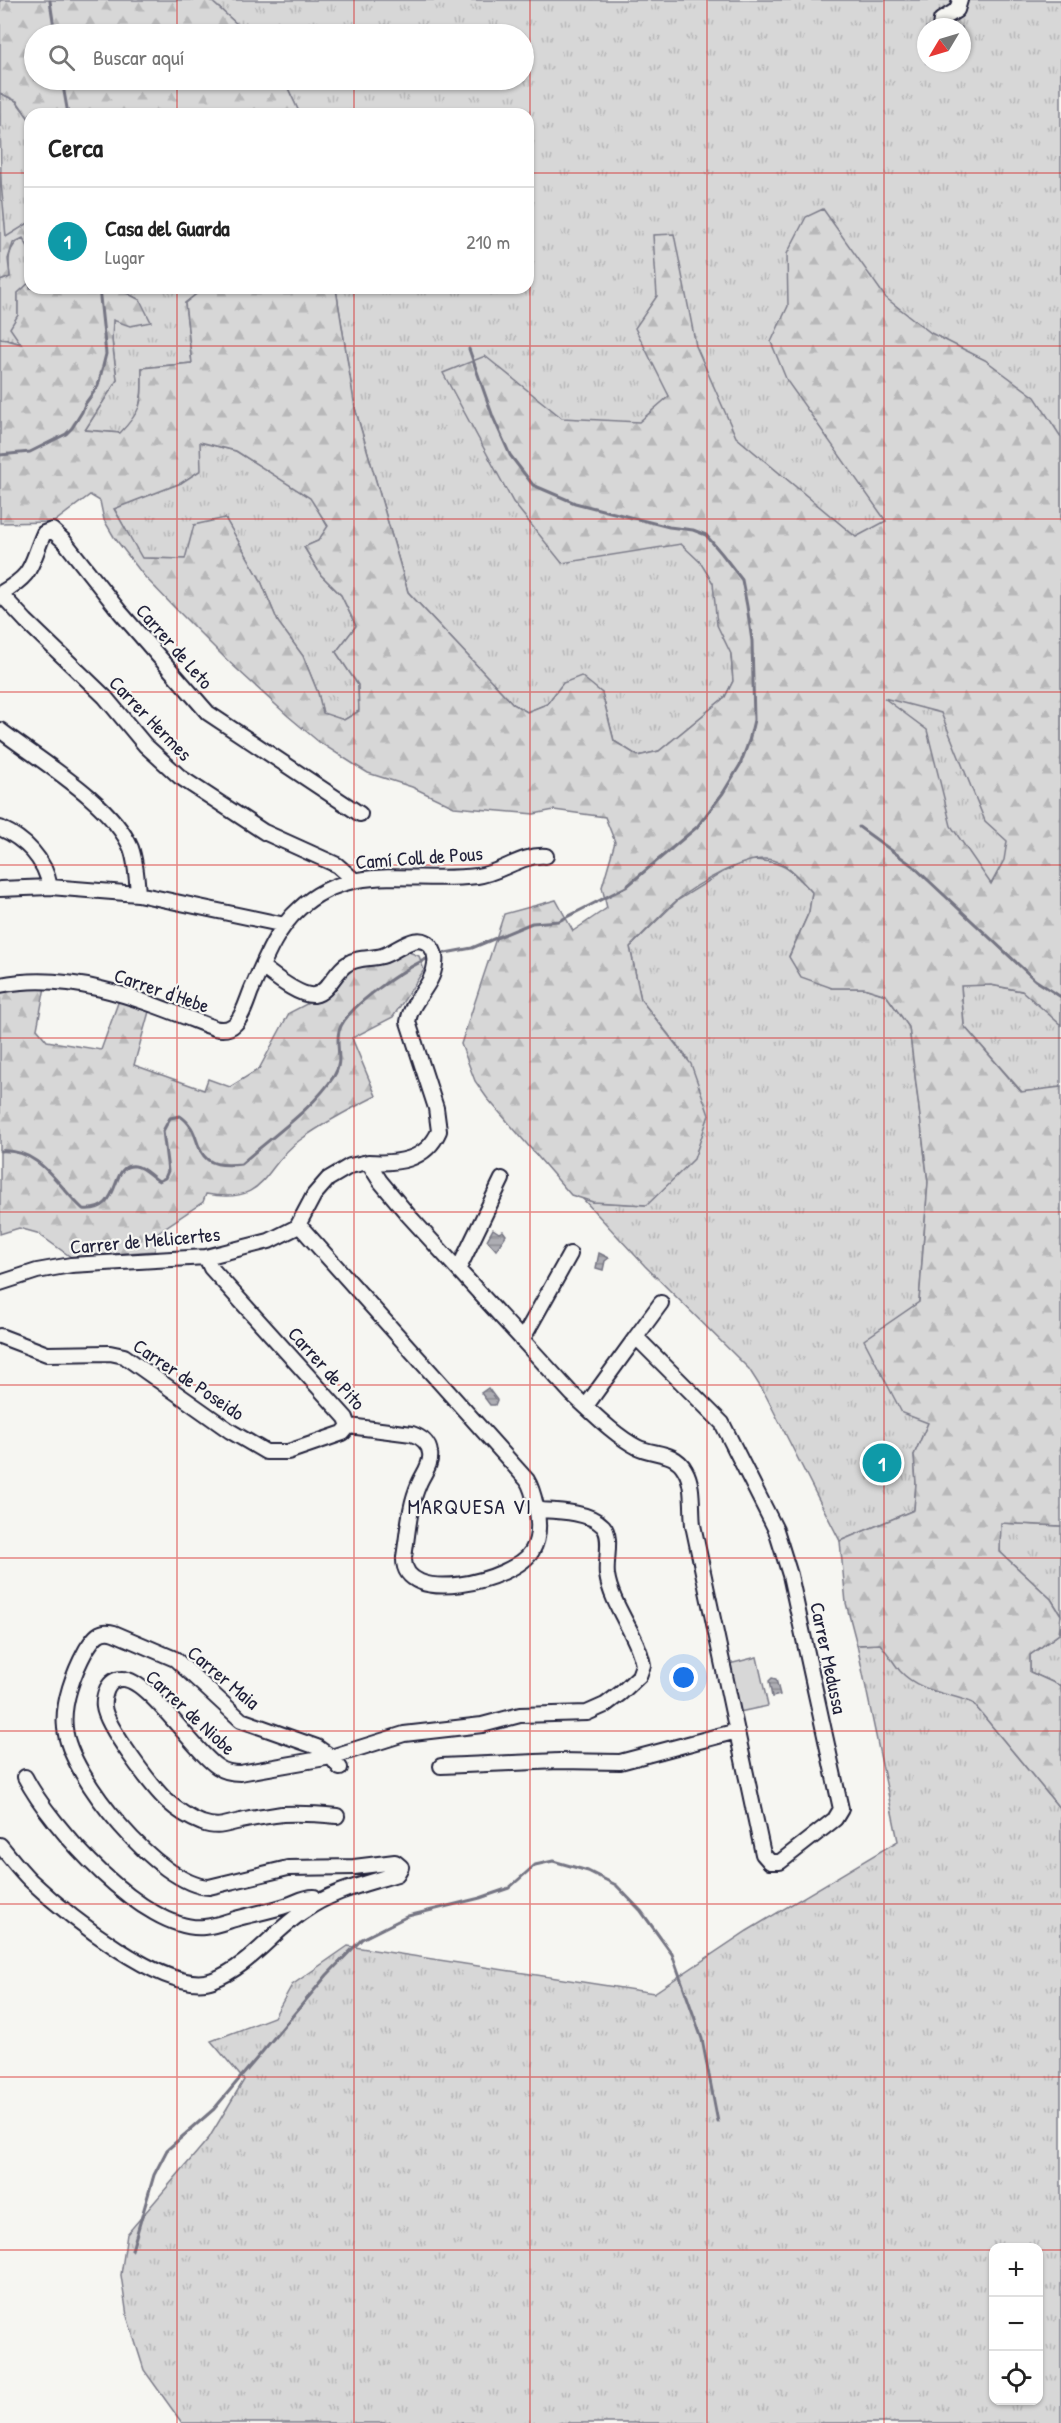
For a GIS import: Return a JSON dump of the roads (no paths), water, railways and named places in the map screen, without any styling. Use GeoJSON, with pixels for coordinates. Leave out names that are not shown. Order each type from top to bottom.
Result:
{"type":"FeatureCollection","features":[{"type":"Feature","properties":{"kind":"street"},"geometry":{"type":"LineString","coordinates":[[943,18],[957,10],[960,0]]}},
{"type":"Feature","properties":{"kind":"street","name":"Carrer de Leto"},"geometry":{"type":"LineString","coordinates":[[0,593],[28,574],[44,533],[52,530],[64,541],[120,612],[208,713],[360,814]]}},
{"type":"Feature","properties":{"kind":"street","name":"Carrer Hermes"},"geometry":{"type":"LineString","coordinates":[[0,593],[105,697],[145,745],[180,777],[264,832],[337,865],[354,880]]}},
{"type":"Feature","properties":{"kind":"street"},"geometry":{"type":"LineString","coordinates":[[0,730],[85,794],[107,815],[122,833],[130,849],[138,894]]}},
{"type":"Feature","properties":{"kind":"street"},"geometry":{"type":"LineString","coordinates":[[0,828],[28,844],[44,869],[50,887]]}},
{"type":"Feature","properties":{"kind":"street","name":"Camí Coll de Pous"},"geometry":{"type":"LineString","coordinates":[[285,925],[299,908],[315,896],[333,886],[354,880],[478,876],[529,857],[546,856]]}},
{"type":"Feature","properties":{"kind":"street"},"geometry":{"type":"LineString","coordinates":[[0,890],[50,887],[138,894],[285,925]]}},
{"type":"Feature","properties":{"kind":"street","name":"Carrer d'Hebe"},"geometry":{"type":"LineString","coordinates":[[0,985],[35,980],[77,984],[139,999],[214,1028],[224,1029],[232,1027],[238,1021],[262,967],[285,925]]}},
{"type":"Feature","properties":{"kind":"street"},"geometry":{"type":"LineString","coordinates":[[262,967],[300,993],[313,995],[323,990],[342,967],[350,962],[389,954],[415,940],[426,941],[434,951],[434,972],[412,1009],[408,1022],[436,1108],[439,1131],[427,1148],[406,1161],[368,1162],[350,1166],[328,1179],[314,1195],[299,1225],[524,1476],[530,1485],[537,1510],[585,1516],[599,1522],[605,1528],[608,1535],[606,1563],[608,1583],[642,1661],[639,1676],[611,1700],[587,1713],[520,1715],[476,1726],[404,1734],[331,1757],[340,1768]]}},
{"type":"Feature","properties":{"kind":"street","name":"Carrer Medussa"},"geometry":{"type":"LineString","coordinates":[[368,1162],[403,1209],[459,1268],[558,1381],[634,1446],[676,1460],[687,1474],[693,1525],[763,1854],[770,1862],[777,1863],[835,1819],[841,1809],[786,1557],[777,1530],[722,1423],[636,1336]]}},
{"type":"Feature","properties":{"kind":"street"},"geometry":{"type":"LineString","coordinates":[[459,1268],[502,1179]]}},
{"type":"Feature","properties":{"kind":"street","name":"Carrer de Melicertes"},"geometry":{"type":"LineString","coordinates":[[0,1283],[37,1271],[71,1265],[206,1257],[269,1241],[288,1233],[299,1225]]}},
{"type":"Feature","properties":{"kind":"street"},"geometry":{"type":"LineString","coordinates":[[522,1340],[570,1254]]}},
{"type":"Feature","properties":{"kind":"street","name":"Carrer de Pito"},"geometry":{"type":"LineString","coordinates":[[206,1257],[212,1268],[346,1418],[349,1426],[412,1434],[421,1438],[428,1447],[429,1462],[414,1499],[403,1562],[412,1576],[423,1583],[439,1585],[477,1582],[513,1569],[528,1557],[535,1545],[537,1510]]}},
{"type":"Feature","properties":{"kind":"street"},"geometry":{"type":"LineString","coordinates":[[586,1406],[661,1303]]}},
{"type":"Feature","properties":{"kind":"street","name":"Carrer de Poseido"},"geometry":{"type":"LineString","coordinates":[[0,1336],[47,1354],[110,1353],[128,1357],[188,1402],[266,1452],[288,1452],[343,1433],[349,1426]]}},
{"type":"Feature","properties":{"kind":"street","name":"Carrer Maia"},"geometry":{"type":"LineString","coordinates":[[0,1845],[31,1881],[76,1919],[142,1965],[185,1982],[205,1982],[230,1972],[250,1958],[297,1916],[317,1902],[338,1892],[397,1874],[401,1867],[395,1862],[354,1867],[288,1868],[209,1887],[199,1887],[184,1881],[126,1832],[89,1784],[72,1753],[66,1735],[64,1718],[76,1672],[87,1650],[97,1635],[108,1631],[175,1659],[241,1720],[317,1747],[331,1757]]}},
{"type":"Feature","properties":{"kind":"street","name":"Carrer de Niobe"},"geometry":{"type":"LineString","coordinates":[[331,1757],[240,1773],[225,1771],[210,1761],[164,1709],[132,1682],[116,1680],[108,1687],[105,1695],[106,1716],[125,1746],[167,1802],[189,1817],[222,1827],[244,1820],[281,1814],[305,1813],[337,1816]]}},
{"type":"Feature","properties":{"kind":"street"},"geometry":{"type":"LineString","coordinates":[[441,1766],[566,1761],[620,1762],[736,1731]]}},
{"type":"Feature","properties":{"kind":"street"},"geometry":{"type":"LineString","coordinates":[[25,1778],[50,1816],[100,1871],[144,1906],[170,1921],[202,1928],[289,1905],[309,1897],[314,1897],[317,1902]]}},
{"type":"Feature","properties":{"kind":"waterway"},"geometry":{"type":"LineString","coordinates":[[50,1],[53,24]]}},
{"type":"Feature","properties":{"kind":"waterway"},"geometry":{"type":"LineString","coordinates":[[64,90],[67,108]]}},
{"type":"Feature","properties":{"kind":"waterway"},"geometry":{"type":"LineString","coordinates":[[0,455],[30,452],[66,434],[82,412],[98,386],[106,354],[100,294]]}},
{"type":"Feature","properties":{"kind":"waterway"},"geometry":{"type":"LineString","coordinates":[[440,954],[472,948],[532,923],[559,921],[626,887],[697,827],[723,793],[740,765],[754,720],[752,641],[742,580],[706,535],[575,503],[533,485],[510,455],[493,417],[469,349]]}},
{"type":"Feature","properties":{"kind":"waterway"},"geometry":{"type":"LineString","coordinates":[[859,827],[913,866],[1035,980],[1061,997]]}},
{"type":"Feature","properties":{"kind":"waterway"},"geometry":{"type":"LineString","coordinates":[[0,1151],[14,1152],[37,1162],[83,1209],[96,1208],[105,1204],[121,1172],[127,1167],[138,1167],[159,1181],[165,1178],[168,1171],[163,1131],[170,1118],[180,1116],[188,1124],[204,1157],[223,1165],[241,1164],[315,1100],[334,1076],[339,1059],[339,1031],[353,1010],[393,978],[431,957]]}},
{"type":"Feature","properties":{"kind":"waterway"},"geometry":{"type":"LineString","coordinates":[[132,2250],[154,2175],[167,2150],[214,2109],[327,1975],[362,1939],[408,1916],[480,1898],[509,1888],[535,1865],[553,1861],[588,1871],[616,1885],[641,1911],[672,1954],[702,2039],[718,2122]]}},
{"type":"Feature","properties":{"kind":"place","name":"Casa del Guarda"},"geometry":{"type":"Point","coordinates":[882,1463]}},
{"type":"Feature","properties":{"kind":"district","name":"MARQUESA VI"},"geometry":{"type":"Point","coordinates":[470,1506]}}]}
